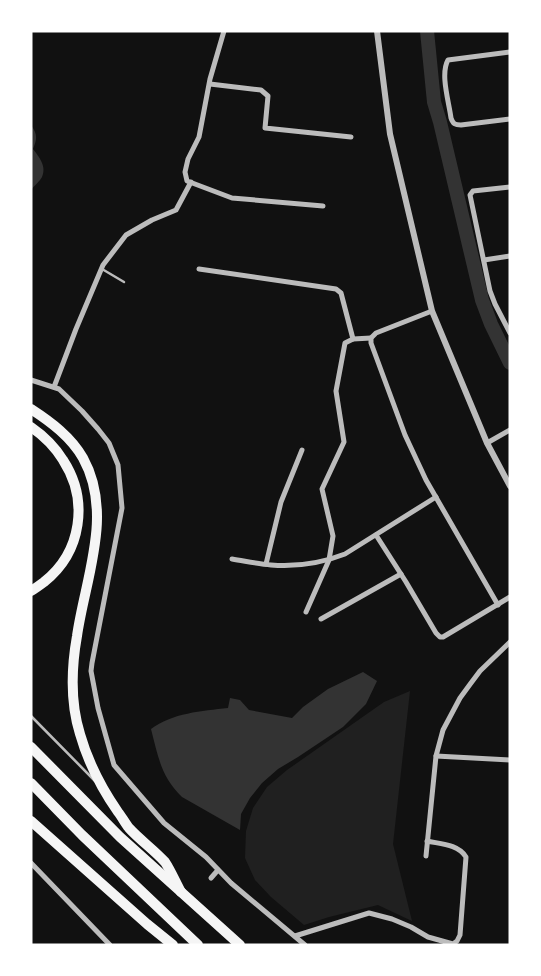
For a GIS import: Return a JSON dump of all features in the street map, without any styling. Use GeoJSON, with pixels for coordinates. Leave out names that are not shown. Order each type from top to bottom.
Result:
{"type":"FeatureCollection","features":[{"type":"Feature","properties":{"kind":"highway"},"geometry":{"type":"LineString","coordinates":[[31,409],[60,430],[73,444],[83,458],[95,493],[97,512],[96,533],[73,664],[72,688],[80,734],[96,775],[105,792],[128,827],[165,863],[181,892]]}},
{"type":"Feature","properties":{"kind":"highway"},"geometry":{"type":"LineString","coordinates":[[31,428],[48,440],[60,454],[69,469],[79,502],[79,520],[68,554],[57,570],[31,591]]}},
{"type":"Feature","properties":{"kind":"highway"},"geometry":{"type":"LineString","coordinates":[[31,747],[120,837],[240,945]]}},
{"type":"Feature","properties":{"kind":"highway"},"geometry":{"type":"LineString","coordinates":[[31,783],[82,835],[198,945]]}},
{"type":"Feature","properties":{"kind":"highway"},"geometry":{"type":"LineString","coordinates":[[31,821],[173,945]]}},
{"type":"Feature","properties":{"kind":"street"},"geometry":{"type":"LineString","coordinates":[[224,31],[199,137],[188,158],[185,172],[187,181],[232,198],[323,206]]}},
{"type":"Feature","properties":{"kind":"street"},"geometry":{"type":"LineString","coordinates":[[377,31],[390,134],[432,311],[487,443],[510,486]]}},
{"type":"Feature","properties":{"kind":"street"},"geometry":{"type":"LineString","coordinates":[[510,52],[448,60],[445,68],[445,80],[451,118],[455,125],[461,126],[510,118]]}},
{"type":"Feature","properties":{"kind":"street"},"geometry":{"type":"LineString","coordinates":[[210,84],[261,90],[268,96],[264,128],[351,137]]}},
{"type":"Feature","properties":{"kind":"street"},"geometry":{"type":"LineString","coordinates":[[54,387],[102,269],[126,235],[152,220],[176,210],[191,182]]}},
{"type":"Feature","properties":{"kind":"street"},"geometry":{"type":"LineString","coordinates":[[510,187],[473,191],[470,195],[490,291],[510,333]]}},
{"type":"Feature","properties":{"kind":"street"},"geometry":{"type":"LineString","coordinates":[[484,260],[510,256]]}},
{"type":"Feature","properties":{"kind":"street"},"geometry":{"type":"LineString","coordinates":[[198,269],[336,289],[341,293],[353,339]]}},
{"type":"Feature","properties":{"kind":"street"},"geometry":{"type":"LineString","coordinates":[[306,612],[329,560],[333,536],[322,489],[344,442],[336,391],[345,343],[353,339],[371,338],[376,333],[432,311]]}},
{"type":"Feature","properties":{"kind":"street"},"geometry":{"type":"LineString","coordinates":[[371,338],[371,343],[405,435],[426,480],[498,605]]}},
{"type":"Feature","properties":{"kind":"street"},"geometry":{"type":"LineString","coordinates":[[31,380],[59,389],[98,428],[109,444],[118,465],[122,508],[91,671],[98,708],[114,765],[164,824],[206,857],[231,883],[305,945]]}},
{"type":"Feature","properties":{"kind":"street"},"geometry":{"type":"LineString","coordinates":[[487,443],[510,430]]}},
{"type":"Feature","properties":{"kind":"street"},"geometry":{"type":"LineString","coordinates":[[266,564],[281,502],[302,450]]}},
{"type":"Feature","properties":{"kind":"street"},"geometry":{"type":"LineString","coordinates":[[232,559],[266,564],[306,564],[329,560],[345,554],[436,497]]}},
{"type":"Feature","properties":{"kind":"street"},"geometry":{"type":"LineString","coordinates":[[376,535],[436,633],[440,636],[510,597]]}},
{"type":"Feature","properties":{"kind":"street"},"geometry":{"type":"LineString","coordinates":[[321,619],[401,574]]}},
{"type":"Feature","properties":{"kind":"street"},"geometry":{"type":"LineString","coordinates":[[426,856],[436,756],[443,730],[460,698],[480,671],[510,642]]}},
{"type":"Feature","properties":{"kind":"street"},"geometry":{"type":"LineString","coordinates":[[436,756],[510,760]]}},
{"type":"Feature","properties":{"kind":"street"},"geometry":{"type":"LineString","coordinates":[[295,936],[369,913],[392,919],[428,937],[453,944],[458,941],[466,856],[457,848],[427,841]]}},
{"type":"Feature","properties":{"kind":"street"},"geometry":{"type":"LineString","coordinates":[[31,863],[110,945]]}},
{"type":"Feature","properties":{"kind":"street"},"geometry":{"type":"LineString","coordinates":[[211,878],[218,870]]}},
{"type":"Feature","properties":{"kind":"lane"},"geometry":{"type":"LineString","coordinates":[[102,269],[124,282]]}},
{"type":"Feature","properties":{"kind":"lane"},"geometry":{"type":"LineString","coordinates":[[31,716],[105,792]]}},
{"type":"Feature","properties":{"kind":"shaded area"},"geometry":{"type":"Polygon","coordinates":[[[31,125],[36,137],[33,149],[42,162],[44,169],[41,179],[31,190],[31,125]]]}},
{"type":"Feature","properties":{"kind":"shaded area"},"geometry":{"type":"Polygon","coordinates":[[[363,672],[377,681],[366,704],[343,727],[278,769],[262,783],[250,798],[241,814],[240,830],[182,797],[169,782],[158,757],[151,729],[159,724],[178,716],[228,708],[230,698],[240,700],[249,710],[292,718],[303,707],[328,689],[363,672]]]}},
{"type":"Feature","properties":{"kind":"shaded area"},"geometry":{"type":"Polygon","coordinates":[[[410,691],[393,844],[412,921],[378,905],[304,925],[271,897],[255,880],[245,858],[246,831],[253,808],[267,787],[287,770],[384,702],[410,691]]]}},
{"type":"Feature","properties":{"kind":"waterway"},"geometry":{"type":"LineString","coordinates":[[427,31],[434,102],[482,300],[491,324],[510,363]]}}]}
